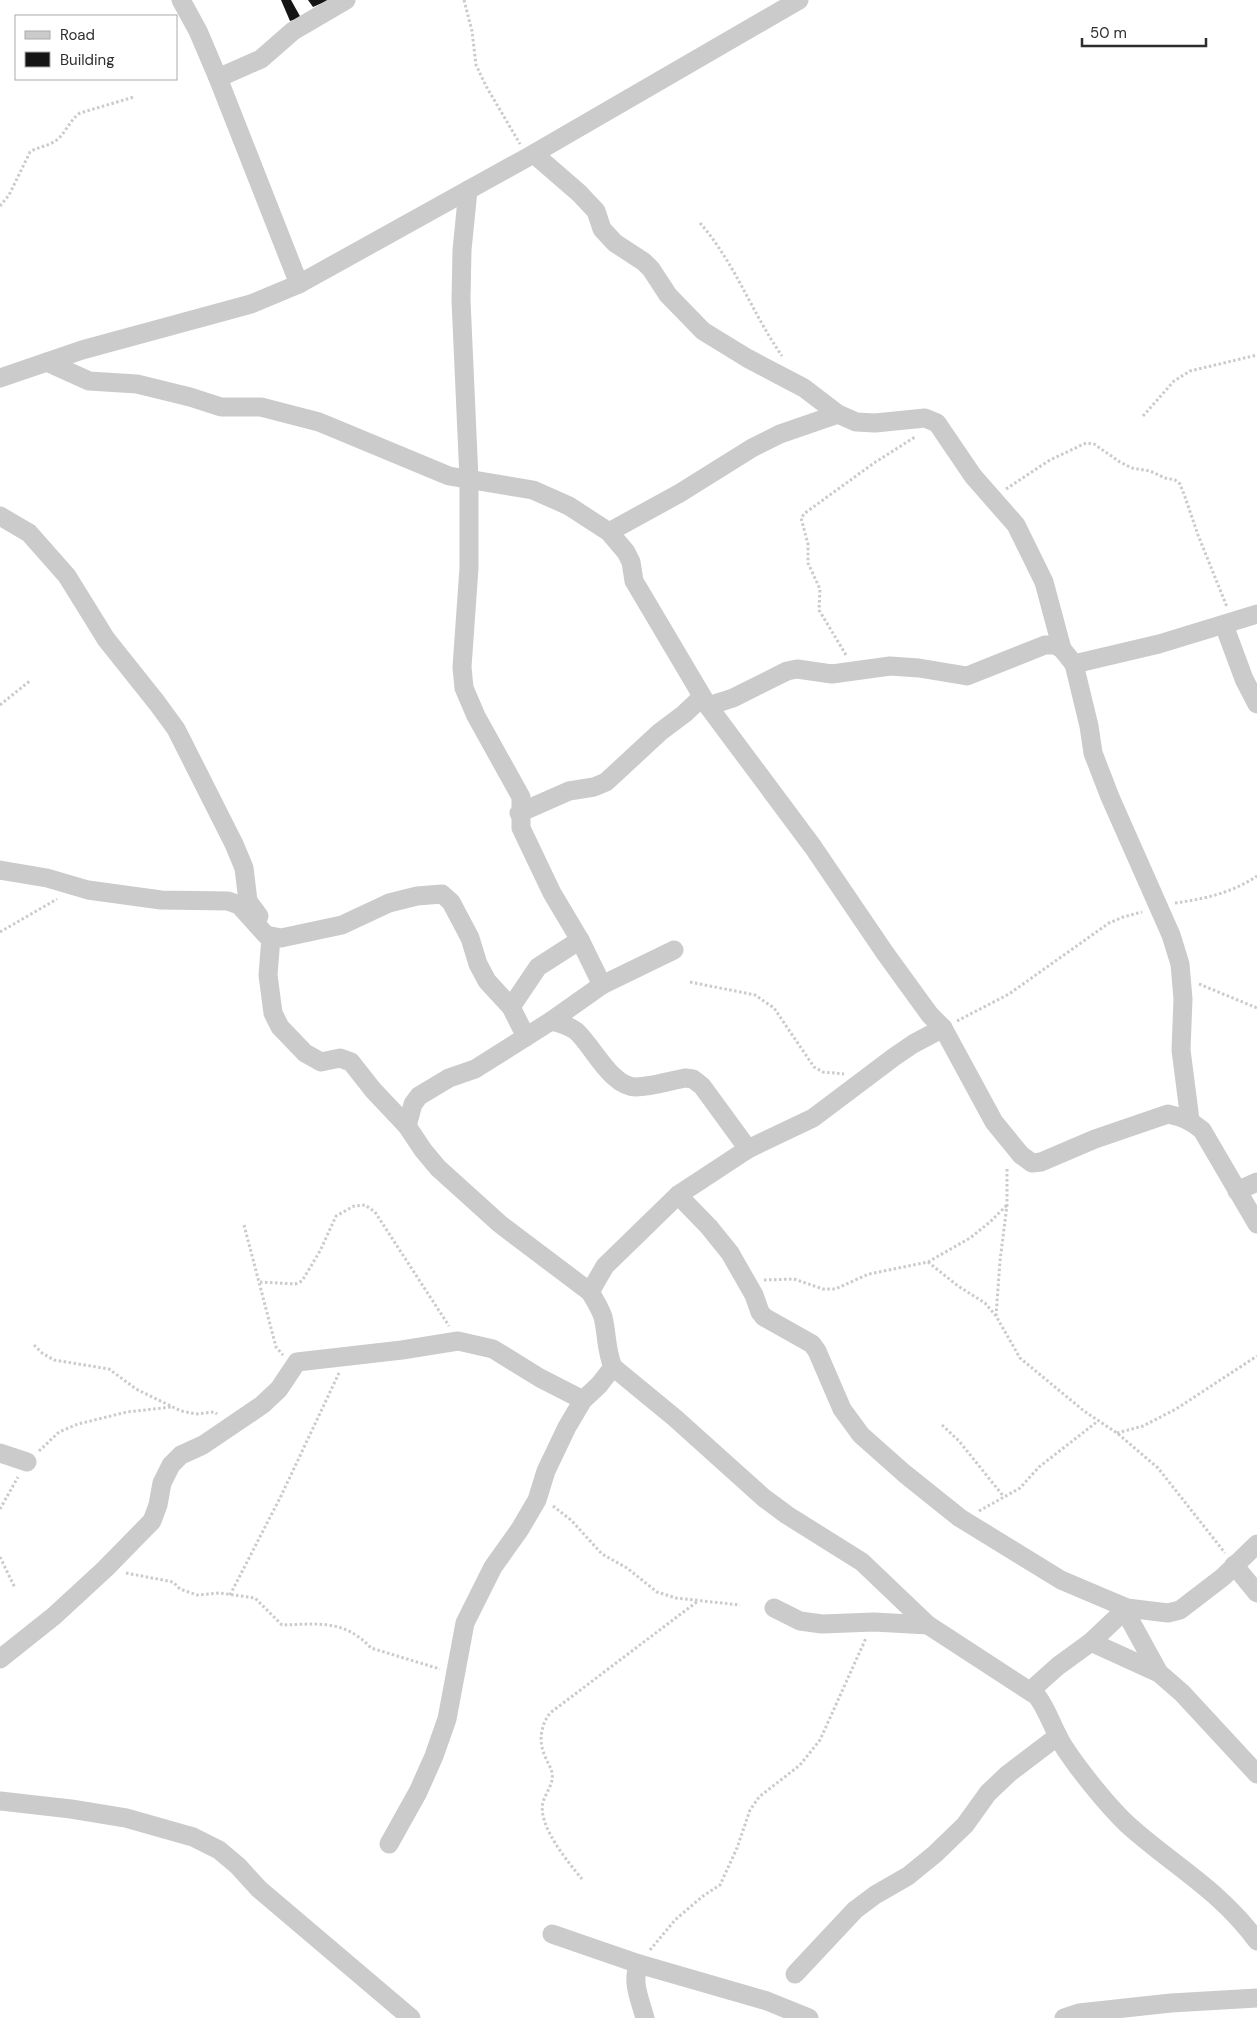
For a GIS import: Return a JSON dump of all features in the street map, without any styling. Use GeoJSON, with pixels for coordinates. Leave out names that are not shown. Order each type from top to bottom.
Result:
{"type":"FeatureCollection","features":[{"type":"Feature","properties":{"kind":"street"},"geometry":{"type":"LineString","coordinates":[[181,0],[198,31],[218,78],[299,284]]}},
{"type":"Feature","properties":{"kind":"street"},"geometry":{"type":"LineString","coordinates":[[218,78],[261,59],[293,31],[346,0]]}},
{"type":"Feature","properties":{"kind":"street"},"geometry":{"type":"LineString","coordinates":[[0,378],[82,350],[251,304],[299,284],[531,155],[799,0]]}},
{"type":"Feature","properties":{"kind":"street"},"geometry":{"type":"LineString","coordinates":[[531,155],[579,193],[596,211],[602,229],[615,243],[644,262],[651,269],[668,295],[702,332],[804,388],[838,414],[856,422],[875,424],[925,418],[937,423],[972,476],[993,497],[1016,525],[1044,582],[1062,649]]}},
{"type":"Feature","properties":{"kind":"street"},"geometry":{"type":"LineString","coordinates":[[468,190],[462,250],[461,300],[469,479],[468,568],[462,667],[464,688],[476,716],[521,797],[521,828],[536,861],[552,893],[580,940],[602,985]]}},
{"type":"Feature","properties":{"kind":"street"},"geometry":{"type":"LineString","coordinates":[[46,362],[89,381],[136,384],[190,397],[221,407],[261,407],[319,422],[449,476],[533,490],[569,506],[609,532],[626,552],[631,562],[634,582],[705,701],[814,848],[885,953],[930,1015],[943,1028],[994,1122],[1027,1160],[1032,1163],[1041,1162],[1095,1139],[1168,1114],[1190,1120],[1202,1130],[1257,1224]]}},
{"type":"Feature","properties":{"kind":"street"},"geometry":{"type":"LineString","coordinates":[[609,532],[680,493],[752,448],[780,434],[838,414]]}},
{"type":"Feature","properties":{"kind":"street"},"geometry":{"type":"LineString","coordinates":[[0,516],[29,533],[67,576],[106,639],[158,703],[176,729],[244,868],[248,901],[257,913],[266,933],[268,975],[274,1013],[280,1026],[304,1053],[317,1061],[321,1062],[340,1058],[348,1060],[407,1126],[423,1150],[445,1174],[500,1224],[590,1292],[600,1307],[609,1357],[613,1366],[675,1418],[764,1498],[787,1515],[862,1562],[928,1625],[1037,1696],[1044,1705],[1064,1747],[1126,1823],[1215,1894],[1244,1922],[1257,1941]]}},
{"type":"Feature","properties":{"kind":"street"},"geometry":{"type":"LineString","coordinates":[[1074,664],[1159,644],[1257,614]]}},
{"type":"Feature","properties":{"kind":"street"},"geometry":{"type":"LineString","coordinates":[[1228,623],[1244,679],[1257,704]]}},
{"type":"Feature","properties":{"kind":"street"},"geometry":{"type":"LineString","coordinates":[[520,813],[569,791],[594,787],[606,782],[660,732],[705,701],[733,698],[787,670],[797,669],[832,674],[890,666],[918,668],[967,676],[1045,645],[1055,645],[1062,649],[1074,664],[1089,726],[1093,753],[1170,935],[1180,964],[1183,999],[1182,1050],[1190,1120]]}},
{"type":"Feature","properties":{"kind":"street"},"geometry":{"type":"LineString","coordinates":[[0,870],[46,878],[88,890],[161,900],[228,901],[239,905],[266,933],[294,936],[342,925],[389,903],[417,896],[442,894],[451,902],[470,938],[478,964],[487,981],[511,1007],[526,1037]]}},
{"type":"Feature","properties":{"kind":"street"},"geometry":{"type":"LineString","coordinates":[[511,1007],[538,967],[580,940]]}},
{"type":"Feature","properties":{"kind":"street"},"geometry":{"type":"LineString","coordinates":[[407,1126],[413,1104],[419,1096],[449,1078],[476,1069],[551,1021],[602,985],[674,950]]}},
{"type":"Feature","properties":{"kind":"street"},"geometry":{"type":"LineString","coordinates":[[551,1021],[566,1024],[576,1031],[624,1085],[636,1087],[685,1078],[693,1079],[702,1086],[748,1149]]}},
{"type":"Feature","properties":{"kind":"street"},"geometry":{"type":"LineString","coordinates":[[590,1292],[610,1260],[678,1194],[748,1149],[813,1118],[913,1044],[943,1028]]}},
{"type":"Feature","properties":{"kind":"street"},"geometry":{"type":"LineString","coordinates":[[1237,1191],[1257,1182]]}},
{"type":"Feature","properties":{"kind":"street"},"geometry":{"type":"LineString","coordinates":[[678,1194],[709,1227],[730,1254],[764,1318],[812,1344],[817,1351],[842,1409],[861,1435],[905,1474],[960,1518],[1062,1580],[1126,1609],[1168,1613],[1180,1610],[1257,1544]]}},
{"type":"Feature","properties":{"kind":"street"},"geometry":{"type":"LineString","coordinates":[[0,1659],[54,1616],[105,1569],[152,1521],[158,1505],[162,1482],[171,1465],[181,1455],[202,1446],[262,1406],[276,1393],[297,1362],[402,1350],[458,1341],[492,1349],[540,1378],[584,1400]]}},
{"type":"Feature","properties":{"kind":"street"},"geometry":{"type":"LineString","coordinates":[[389,1844],[414,1799],[434,1756],[447,1719],[465,1623],[492,1567],[520,1529],[538,1496],[546,1471],[566,1427],[584,1400],[599,1385],[613,1366]]}},
{"type":"Feature","properties":{"kind":"street"},"geometry":{"type":"LineString","coordinates":[[0,1453],[27,1462]]}},
{"type":"Feature","properties":{"kind":"street"},"geometry":{"type":"LineString","coordinates":[[1234,1565],[1257,1593]]}},
{"type":"Feature","properties":{"kind":"street"},"geometry":{"type":"LineString","coordinates":[[774,1608],[800,1621],[822,1624],[874,1622],[928,1625]]}},
{"type":"Feature","properties":{"kind":"street"},"geometry":{"type":"LineString","coordinates":[[1030,1690],[1058,1666],[1091,1642],[1126,1609]]}},
{"type":"Feature","properties":{"kind":"street"},"geometry":{"type":"LineString","coordinates":[[1126,1609],[1159,1673]]}},
{"type":"Feature","properties":{"kind":"street"},"geometry":{"type":"LineString","coordinates":[[1091,1642],[1159,1673],[1182,1693],[1257,1774]]}},
{"type":"Feature","properties":{"kind":"street"},"geometry":{"type":"LineString","coordinates":[[795,1974],[855,1910],[875,1895],[908,1876],[936,1854],[964,1825],[988,1793],[1008,1774],[1058,1736]]}},
{"type":"Feature","properties":{"kind":"street"},"geometry":{"type":"LineString","coordinates":[[0,1801],[71,1809],[126,1818],[206,1842],[238,1866],[259,1889],[411,2018]]}},
{"type":"Feature","properties":{"kind":"street"},"geometry":{"type":"LineString","coordinates":[[552,1934],[639,1964],[767,2001],[809,2018]]}},
{"type":"Feature","properties":{"kind":"street"},"geometry":{"type":"LineString","coordinates":[[639,1964],[634,1974],[636,1989],[645,2018]]}},
{"type":"Feature","properties":{"kind":"street"},"geometry":{"type":"LineString","coordinates":[[1064,2018],[1079,2013],[1171,2003],[1257,1998]]}},
{"type":"Feature","properties":{"kind":"path"},"geometry":{"type":"LineString","coordinates":[[464,0],[472,31],[476,66],[486,86],[531,155]]}},
{"type":"Feature","properties":{"kind":"path"},"geometry":{"type":"LineString","coordinates":[[0,206],[9,195],[30,152],[54,142],[80,113],[134,97]]}},
{"type":"Feature","properties":{"kind":"path"},"geometry":{"type":"LineString","coordinates":[[700,223],[715,241],[730,265],[783,358]]}},
{"type":"Feature","properties":{"kind":"path"},"geometry":{"type":"LineString","coordinates":[[1143,416],[1174,381],[1190,371],[1257,355]]}},
{"type":"Feature","properties":{"kind":"path"},"geometry":{"type":"LineString","coordinates":[[856,672],[819,610],[820,589],[808,563],[808,544],[801,518],[805,513],[874,463],[937,423]]}},
{"type":"Feature","properties":{"kind":"path"},"geometry":{"type":"LineString","coordinates":[[993,497],[1050,460],[1086,443],[1094,444],[1132,468],[1150,471],[1165,478],[1175,480],[1180,484],[1185,497],[1228,623]]}},
{"type":"Feature","properties":{"kind":"path"},"geometry":{"type":"LineString","coordinates":[[0,705],[31,680]]}},
{"type":"Feature","properties":{"kind":"path"},"geometry":{"type":"LineString","coordinates":[[943,1028],[1009,994],[1109,924],[1123,917],[1232,890],[1257,876]]}},
{"type":"Feature","properties":{"kind":"path"},"geometry":{"type":"LineString","coordinates":[[0,932],[77,887]]}},
{"type":"Feature","properties":{"kind":"path"},"geometry":{"type":"LineString","coordinates":[[1181,978],[1257,1008]]}},
{"type":"Feature","properties":{"kind":"path"},"geometry":{"type":"LineString","coordinates":[[690,982],[755,996],[774,1008],[814,1067],[823,1072],[867,1077]]}},
{"type":"Feature","properties":{"kind":"path"},"geometry":{"type":"LineString","coordinates":[[996,1316],[1007,1205],[1008,1174],[1004,1134]]}},
{"type":"Feature","properties":{"kind":"path"},"geometry":{"type":"LineString","coordinates":[[260,1282],[295,1284],[302,1281],[320,1251],[336,1216],[354,1206],[365,1205],[375,1212],[458,1341]]}},
{"type":"Feature","properties":{"kind":"path"},"geometry":{"type":"LineString","coordinates":[[745,1280],[794,1279],[823,1289],[836,1289],[869,1274],[928,1262],[970,1238],[1007,1205]]}},
{"type":"Feature","properties":{"kind":"path"},"geometry":{"type":"LineString","coordinates":[[244,1225],[276,1347],[282,1354],[297,1362]]}},
{"type":"Feature","properties":{"kind":"path"},"geometry":{"type":"LineString","coordinates":[[928,1262],[958,1286],[977,1296],[996,1316],[1020,1358],[1098,1421],[1117,1433],[1158,1468],[1234,1565]]}},
{"type":"Feature","properties":{"kind":"path"},"geometry":{"type":"LineString","coordinates":[[34,1345],[42,1353],[54,1360],[109,1369],[136,1389],[172,1407],[196,1414],[214,1412],[233,1425]]}},
{"type":"Feature","properties":{"kind":"path"},"geometry":{"type":"LineString","coordinates":[[230,1595],[281,1496],[348,1356]]}},
{"type":"Feature","properties":{"kind":"path"},"geometry":{"type":"LineString","coordinates":[[1117,1433],[1143,1426],[1176,1409],[1257,1356]]}},
{"type":"Feature","properties":{"kind":"path"},"geometry":{"type":"LineString","coordinates":[[0,1510],[27,1462],[59,1432],[78,1424],[127,1412],[172,1407]]}},
{"type":"Feature","properties":{"kind":"path"},"geometry":{"type":"LineString","coordinates":[[960,1518],[985,1508],[1020,1488],[1038,1467],[1098,1421]]}},
{"type":"Feature","properties":{"kind":"path"},"geometry":{"type":"LineString","coordinates":[[942,1425],[959,1441],[1004,1497]]}},
{"type":"Feature","properties":{"kind":"path"},"geometry":{"type":"LineString","coordinates":[[538,1496],[571,1520],[602,1554],[627,1568],[657,1592],[676,1598],[740,1605]]}},
{"type":"Feature","properties":{"kind":"path"},"geometry":{"type":"LineString","coordinates":[[0,1556],[15,1588]]}},
{"type":"Feature","properties":{"kind":"path"},"geometry":{"type":"LineString","coordinates":[[105,1569],[173,1582],[180,1589],[197,1595],[230,1595],[256,1598],[282,1625],[325,1623],[347,1629],[371,1648],[454,1674]]}},
{"type":"Feature","properties":{"kind":"path"},"geometry":{"type":"LineString","coordinates":[[582,1879],[555,1845],[543,1815],[543,1803],[553,1780],[552,1770],[544,1753],[541,1740],[543,1723],[550,1712],[698,1601]]}},
{"type":"Feature","properties":{"kind":"path"},"geometry":{"type":"LineString","coordinates":[[639,1964],[659,1937],[676,1920],[703,1896],[720,1885],[737,1848],[750,1810],[759,1796],[800,1765],[820,1740],[854,1662],[874,1622]]}},
{"type":"Feature","properties":{"kind":"building"},"geometry":{"type":"Polygon","coordinates":[[[281,0],[291,0],[301,18],[290,21],[281,0]]]}},
{"type":"Feature","properties":{"kind":"building"},"geometry":{"type":"Polygon","coordinates":[[[308,0],[329,0],[313,7],[308,0]]]}}]}
